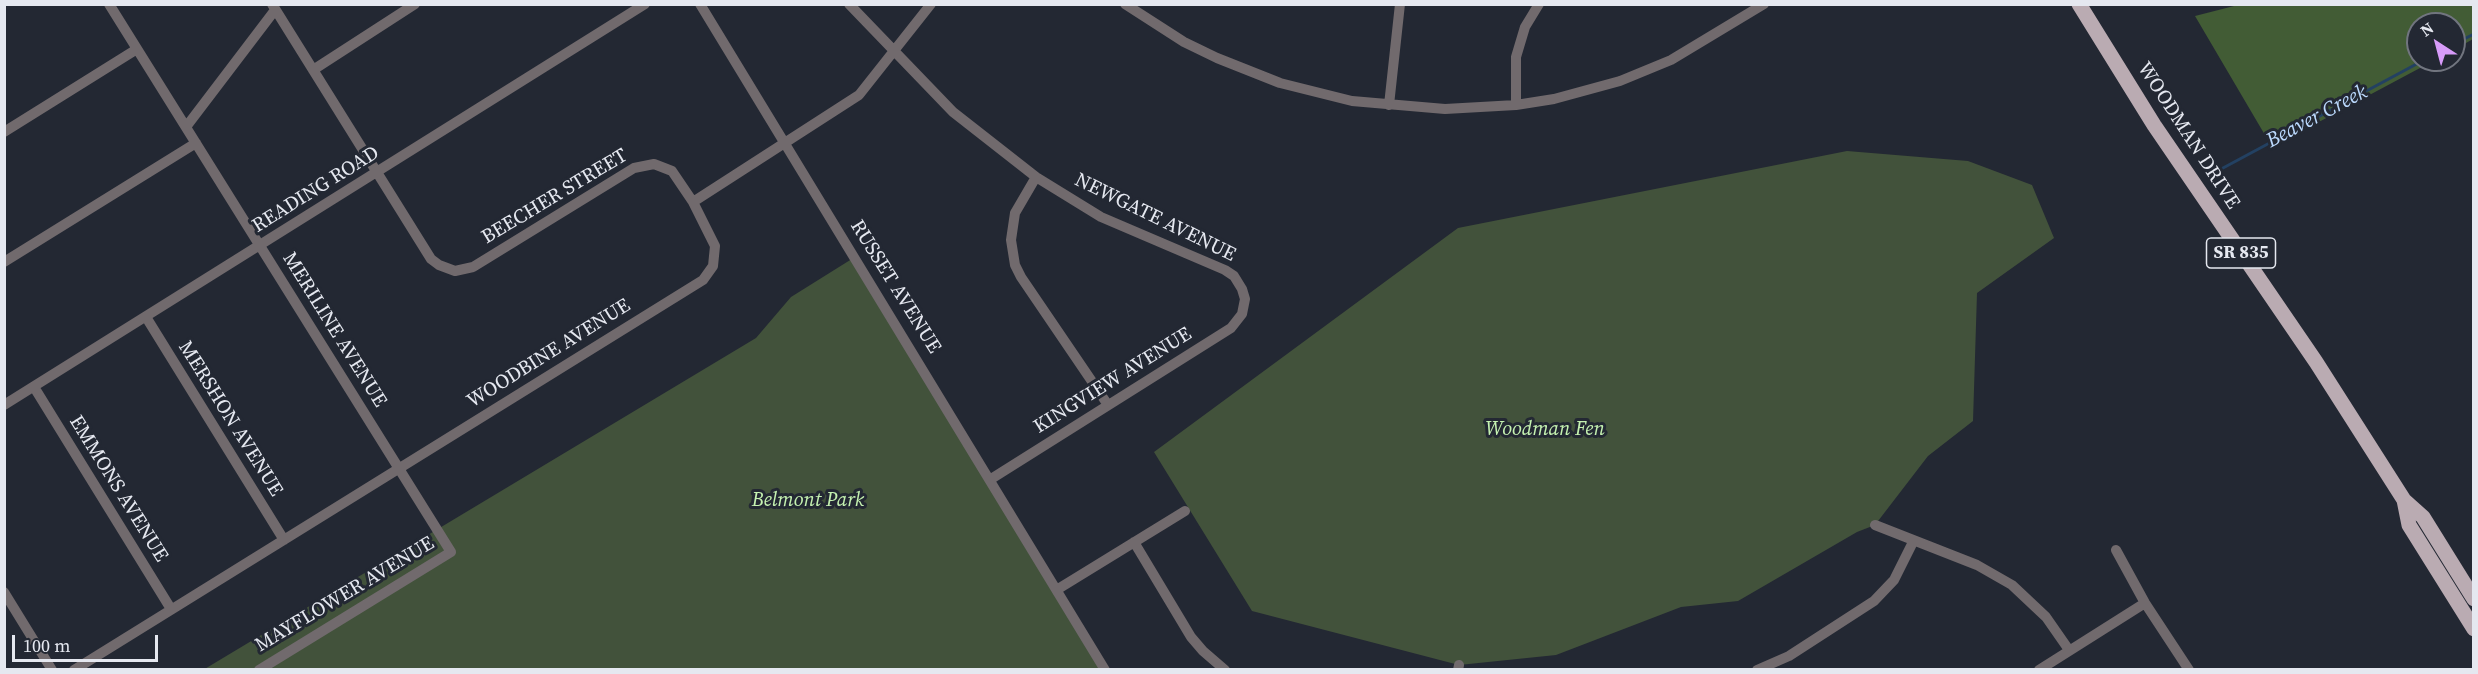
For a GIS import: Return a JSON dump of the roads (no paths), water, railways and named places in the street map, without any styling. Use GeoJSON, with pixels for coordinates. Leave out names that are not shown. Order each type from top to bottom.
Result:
{"type":"FeatureCollection","features":[{"type":"Feature","properties":{"kind":"main road","name":"WOODMAN DRIVE"},"geometry":{"type":"LineString","coordinates":[[2079,4],[2154,125],[2316,362],[2404,500],[2409,525],[2474,599]]}},
{"type":"Feature","properties":{"kind":"main road","name":"WOODMAN DRIVE"},"geometry":{"type":"LineString","coordinates":[[2435,553],[2474,629]]}},
{"type":"Feature","properties":{"kind":"street","name":"MERILINE AVENUE"},"geometry":{"type":"LineString","coordinates":[[109,4],[451,552]]}},
{"type":"Feature","properties":{"kind":"street"},"geometry":{"type":"LineString","coordinates":[[313,70],[415,4]]}},
{"type":"Feature","properties":{"kind":"street","name":"READING ROAD"},"geometry":{"type":"LineString","coordinates":[[4,405],[645,4]]}},
{"type":"Feature","properties":{"kind":"street","name":"RUSSET AVENUE"},"geometry":{"type":"LineString","coordinates":[[700,4],[1105,669]]}},
{"type":"Feature","properties":{"kind":"street","name":"NEWGATE AVENUE"},"geometry":{"type":"LineString","coordinates":[[849,4],[953,112],[1036,177],[1101,217],[1225,270],[1238,281],[1245,305]]}},
{"type":"Feature","properties":{"kind":"street"},"geometry":{"type":"LineString","coordinates":[[693,202],[859,95],[931,4]]}},
{"type":"Feature","properties":{"kind":"street"},"geometry":{"type":"LineString","coordinates":[[1125,4],[1184,42],[1248,72],[1318,94],[1389,105],[1445,109],[1516,105],[1581,93],[1644,72],[1705,42],[1764,4]]}},
{"type":"Feature","properties":{"kind":"street"},"geometry":{"type":"LineString","coordinates":[[1389,105],[1400,4]]}},
{"type":"Feature","properties":{"kind":"street"},"geometry":{"type":"LineString","coordinates":[[1516,105],[1516,57],[1525,27],[1539,4]]}},
{"type":"Feature","properties":{"kind":"street"},"geometry":{"type":"LineString","coordinates":[[186,127],[274,7],[377,173]]}},
{"type":"Feature","properties":{"kind":"street"},"geometry":{"type":"LineString","coordinates":[[4,132],[137,49]]}},
{"type":"Feature","properties":{"kind":"street"},"geometry":{"type":"LineString","coordinates":[[4,262],[196,143]]}},
{"type":"Feature","properties":{"kind":"street","name":"BEECHER STREET"},"geometry":{"type":"LineString","coordinates":[[377,173],[431,259],[455,271],[473,267],[643,165],[654,164],[672,171],[693,202]]}},
{"type":"Feature","properties":{"kind":"street"},"geometry":{"type":"LineString","coordinates":[[1036,177],[1021,199],[1013,220],[1011,240],[1015,264],[1021,277],[1108,405]]}},
{"type":"Feature","properties":{"kind":"street","name":"WOODBINE AVENUE"},"geometry":{"type":"LineString","coordinates":[[74,669],[703,280],[713,266],[715,246],[693,202]]}},
{"type":"Feature","properties":{"kind":"street","name":"KINGVIEW AVENUE"},"geometry":{"type":"LineString","coordinates":[[991,479],[1232,328],[1238,322],[1245,305]]}},
{"type":"Feature","properties":{"kind":"street","name":"MERSHON AVENUE"},"geometry":{"type":"LineString","coordinates":[[146,317],[284,540]]}},
{"type":"Feature","properties":{"kind":"street","name":"EMMONS AVENUE"},"geometry":{"type":"LineString","coordinates":[[34,387],[171,609]]}},
{"type":"Feature","properties":{"kind":"street"},"geometry":{"type":"LineString","coordinates":[[1058,589],[1185,511]]}},
{"type":"Feature","properties":{"kind":"street"},"geometry":{"type":"LineString","coordinates":[[1875,525],[1977,565],[2012,585],[2046,617],[2069,650]]}},
{"type":"Feature","properties":{"kind":"street"},"geometry":{"type":"LineString","coordinates":[[1134,542],[1191,637],[1203,651],[1225,669]]}},
{"type":"Feature","properties":{"kind":"street"},"geometry":{"type":"LineString","coordinates":[[1757,669],[1789,656],[1874,601],[1894,580],[1914,542]]}},
{"type":"Feature","properties":{"kind":"street"},"geometry":{"type":"LineString","coordinates":[[2116,550],[2145,603],[2188,669]]}},
{"type":"Feature","properties":{"kind":"street","name":"MAYFLOWER AVENUE"},"geometry":{"type":"LineString","coordinates":[[259,669],[451,552]]}},
{"type":"Feature","properties":{"kind":"street"},"geometry":{"type":"LineString","coordinates":[[4,592],[52,669]]}},
{"type":"Feature","properties":{"kind":"street"},"geometry":{"type":"LineString","coordinates":[[2039,669],[2145,603]]}},
{"type":"Feature","properties":{"kind":"waterway","name":"Beaver Creek"},"geometry":{"type":"LineString","coordinates":[[2466,38],[2474,34]]}},
{"type":"Feature","properties":{"kind":"waterway","name":"Beaver Creek"},"geometry":{"type":"LineString","coordinates":[[2210,175],[2406,70]]}},
{"type":"Feature","properties":{"kind":"park label","name":"Woodman Fen"},"geometry":{"type":"Point","coordinates":[1545,430]}},
{"type":"Feature","properties":{"kind":"park label","name":"Belmont Park"},"geometry":{"type":"Point","coordinates":[808,501]}}]}
